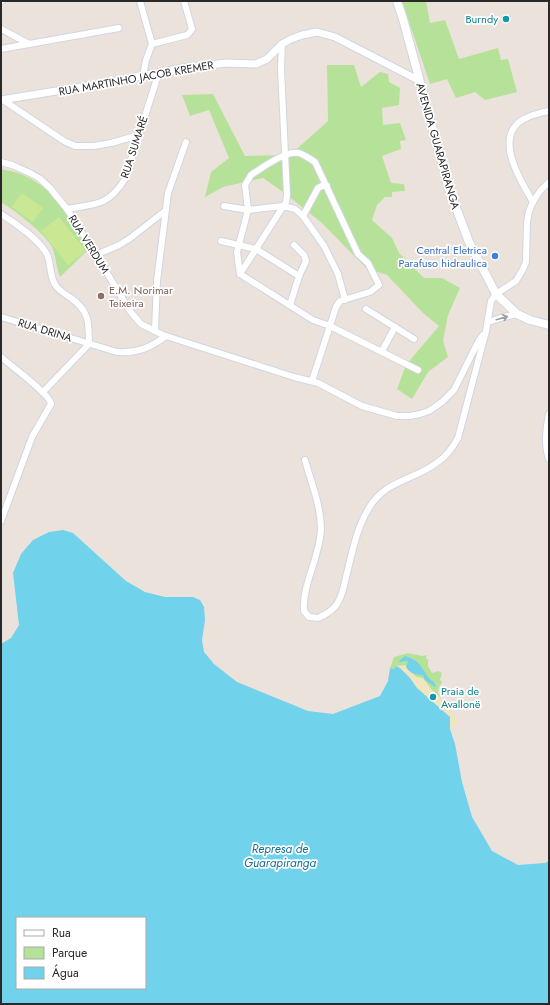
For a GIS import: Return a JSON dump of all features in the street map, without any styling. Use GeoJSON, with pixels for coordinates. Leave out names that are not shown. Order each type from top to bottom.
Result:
{"type":"FeatureCollection","features":[{"type":"Feature","properties":{"kind":"main road","name":"AVENIDA GUARAPIRANGA"},"geometry":{"type":"LineString","coordinates":[[397,1],[449,189],[469,242],[496,294],[517,314],[549,326]]}},
{"type":"Feature","properties":{"kind":"street"},"geometry":{"type":"LineString","coordinates":[[140,1],[152,44],[146,60],[143,76]]}},
{"type":"Feature","properties":{"kind":"street"},"geometry":{"type":"LineString","coordinates":[[152,44],[186,35],[191,31],[192,29],[184,1]]}},
{"type":"Feature","properties":{"kind":"street"},"geometry":{"type":"LineString","coordinates":[[1,49],[119,28]]}},
{"type":"Feature","properties":{"kind":"street"},"geometry":{"type":"LineString","coordinates":[[1,29],[29,44]]}},
{"type":"Feature","properties":{"kind":"street","name":"RUA MARTINHO JACOB KREMER"},"geometry":{"type":"LineString","coordinates":[[2,100],[218,63],[256,64],[267,59],[282,44],[306,34],[317,32],[334,37],[418,80]]}},
{"type":"Feature","properties":{"kind":"street"},"geometry":{"type":"LineString","coordinates":[[240,274],[284,206],[287,195],[280,69],[282,44]]}},
{"type":"Feature","properties":{"kind":"street","name":"RUA SUMARÉ"},"geometry":{"type":"LineString","coordinates":[[67,209],[92,205],[105,201],[118,191],[125,179],[159,72]]}},
{"type":"Feature","properties":{"kind":"street"},"geometry":{"type":"LineString","coordinates":[[2,100],[64,141],[75,146],[94,146],[139,135]]}},
{"type":"Feature","properties":{"kind":"street"},"geometry":{"type":"LineString","coordinates":[[533,202],[519,179],[510,153],[509,144],[513,129],[518,124],[534,115],[549,111]]}},
{"type":"Feature","properties":{"kind":"street"},"geometry":{"type":"LineString","coordinates":[[155,331],[157,281],[168,193],[186,142]]}},
{"type":"Feature","properties":{"kind":"street"},"geometry":{"type":"LineString","coordinates":[[312,381],[330,326],[336,306],[340,301],[370,292],[379,285],[368,263],[358,254],[315,162],[306,156],[297,153],[284,155],[251,175],[245,185],[248,210],[237,252],[240,274],[313,320],[330,326],[418,370]]}},
{"type":"Feature","properties":{"kind":"street","name":"RUA VERDUM"},"geometry":{"type":"LineString","coordinates":[[1,162],[12,165],[39,178],[50,188],[67,209],[133,314],[141,324],[166,336],[318,383],[362,406],[385,414],[398,416],[410,416],[429,411],[442,402],[454,390],[478,342],[486,331]]}},
{"type":"Feature","properties":{"kind":"street"},"geometry":{"type":"LineString","coordinates":[[306,460],[319,512],[321,530],[314,567],[305,596],[304,611],[309,617],[318,618],[332,610],[337,604],[358,531],[364,515],[372,502],[397,482],[438,462],[449,452],[458,438],[486,331],[491,301],[496,294],[516,281],[522,271],[526,262],[527,222],[533,202],[540,191],[549,182]]}},
{"type":"Feature","properties":{"kind":"street"},"geometry":{"type":"LineString","coordinates":[[303,216],[318,188],[327,186]]}},
{"type":"Feature","properties":{"kind":"street"},"geometry":{"type":"LineString","coordinates":[[224,206],[248,210],[284,206],[295,209],[303,216],[324,246],[338,274],[345,300]]}},
{"type":"Feature","properties":{"kind":"street"},"geometry":{"type":"LineString","coordinates":[[96,255],[130,239],[166,211]]}},
{"type":"Feature","properties":{"kind":"street"},"geometry":{"type":"LineString","coordinates":[[1,214],[37,241],[44,249],[48,256],[56,287],[85,311],[89,325],[89,344],[44,392]]}},
{"type":"Feature","properties":{"kind":"street"},"geometry":{"type":"LineString","coordinates":[[221,241],[256,249],[299,276]]}},
{"type":"Feature","properties":{"kind":"street"},"geometry":{"type":"LineString","coordinates":[[290,306],[299,276],[306,261],[304,255],[294,245]]}},
{"type":"Feature","properties":{"kind":"street"},"geometry":{"type":"LineString","coordinates":[[366,308],[414,339]]}},
{"type":"Feature","properties":{"kind":"street"},"geometry":{"type":"LineString","coordinates":[[488,322],[517,314]]}},
{"type":"Feature","properties":{"kind":"street","name":"RUA DRINA"},"geometry":{"type":"LineString","coordinates":[[1,317],[117,352],[130,353],[147,348],[166,336]]}},
{"type":"Feature","properties":{"kind":"street"},"geometry":{"type":"LineString","coordinates":[[382,351],[395,327]]}},
{"type":"Feature","properties":{"kind":"street"},"geometry":{"type":"LineString","coordinates":[[1,357],[44,392],[51,404],[32,437],[1,521]]}},
{"type":"Feature","properties":{"kind":"street"},"geometry":{"type":"LineString","coordinates":[[549,414],[546,432],[546,450],[549,459]]}},
{"type":"Feature","properties":{"kind":"green space"},"geometry":{"type":"Polygon","coordinates":[[[402,1],[426,1],[430,23],[445,20],[459,59],[498,48],[501,60],[508,59],[517,92],[485,100],[475,92],[456,98],[447,79],[430,84],[402,1]]]}},
{"type":"Feature","properties":{"kind":"green space"},"geometry":{"type":"Polygon","coordinates":[[[327,65],[354,65],[361,87],[380,72],[388,74],[389,82],[400,88],[399,105],[382,108],[383,125],[400,123],[406,140],[400,141],[401,149],[382,156],[391,183],[404,184],[405,191],[392,192],[392,197],[385,197],[377,205],[372,220],[392,238],[399,253],[424,278],[442,278],[460,288],[448,315],[443,341],[448,357],[428,372],[412,399],[397,389],[406,365],[439,326],[423,313],[387,275],[366,268],[322,223],[263,178],[223,187],[205,197],[211,172],[229,158],[209,110],[190,116],[182,95],[213,94],[245,156],[290,155],[328,121],[327,65]]]}},
{"type":"Feature","properties":{"kind":"green space"},"geometry":{"type":"Polygon","coordinates":[[[1,169],[22,175],[46,189],[70,217],[90,248],[60,277],[52,247],[49,242],[29,223],[1,202],[1,169]]]}},
{"type":"Feature","properties":{"kind":"green space"},"geometry":{"type":"Polygon","coordinates":[[[22,193],[43,208],[33,222],[12,207],[22,193]]]}},
{"type":"Feature","properties":{"kind":"green space"},"geometry":{"type":"Polygon","coordinates":[[[59,217],[86,251],[68,265],[41,231],[59,217]]]}},
{"type":"Feature","properties":{"kind":"green space"},"geometry":{"type":"Polygon","coordinates":[[[408,653],[422,656],[427,655],[426,658],[428,660],[428,666],[432,673],[438,671],[442,673],[440,680],[442,682],[438,693],[442,700],[432,691],[426,682],[415,676],[404,666],[396,666],[394,669],[390,668],[394,657],[408,653]]]}},
{"type":"Feature","properties":{"kind":"sand","name":"Praia de Avallonë"},"geometry":{"type":"Polygon","coordinates":[[[406,665],[407,669],[416,677],[423,678],[459,722],[450,729],[450,717],[417,688],[410,678],[396,666],[406,665]]]}},
{"type":"Feature","properties":{"kind":"water","name":"Represa de Guarapiranga"},"geometry":{"type":"Polygon","coordinates":[[[63,530],[73,533],[126,581],[145,592],[165,597],[193,597],[200,600],[204,607],[205,620],[202,640],[204,652],[214,664],[237,682],[308,711],[333,714],[380,696],[388,681],[390,668],[394,669],[396,666],[400,668],[417,688],[450,717],[450,729],[455,744],[462,782],[472,817],[492,851],[518,865],[545,863],[549,861],[549,1004],[1,1004],[1,644],[11,638],[19,625],[13,573],[21,554],[33,540],[49,532],[63,530]]]}},
{"type":"Feature","properties":{"kind":"water"},"geometry":{"type":"Polygon","coordinates":[[[405,656],[418,663],[433,681],[436,686],[435,687],[425,680],[423,675],[410,672],[406,666],[407,661],[399,661],[405,656]]]}},
{"type":"Feature","properties":{"kind":"place","name":"Burndy"},"geometry":{"type":"Point","coordinates":[506,19]}},
{"type":"Feature","properties":{"kind":"place","name":"Central Eletrica Parafuso hidraulica"},"geometry":{"type":"Point","coordinates":[495,256]}},
{"type":"Feature","properties":{"kind":"place","name":"E.M. Norimar Teixeira"},"geometry":{"type":"Point","coordinates":[101,296]}},
{"type":"Feature","properties":{"kind":"place","name":"Praia de Avallonë"},"geometry":{"type":"Point","coordinates":[433,697]}}]}
